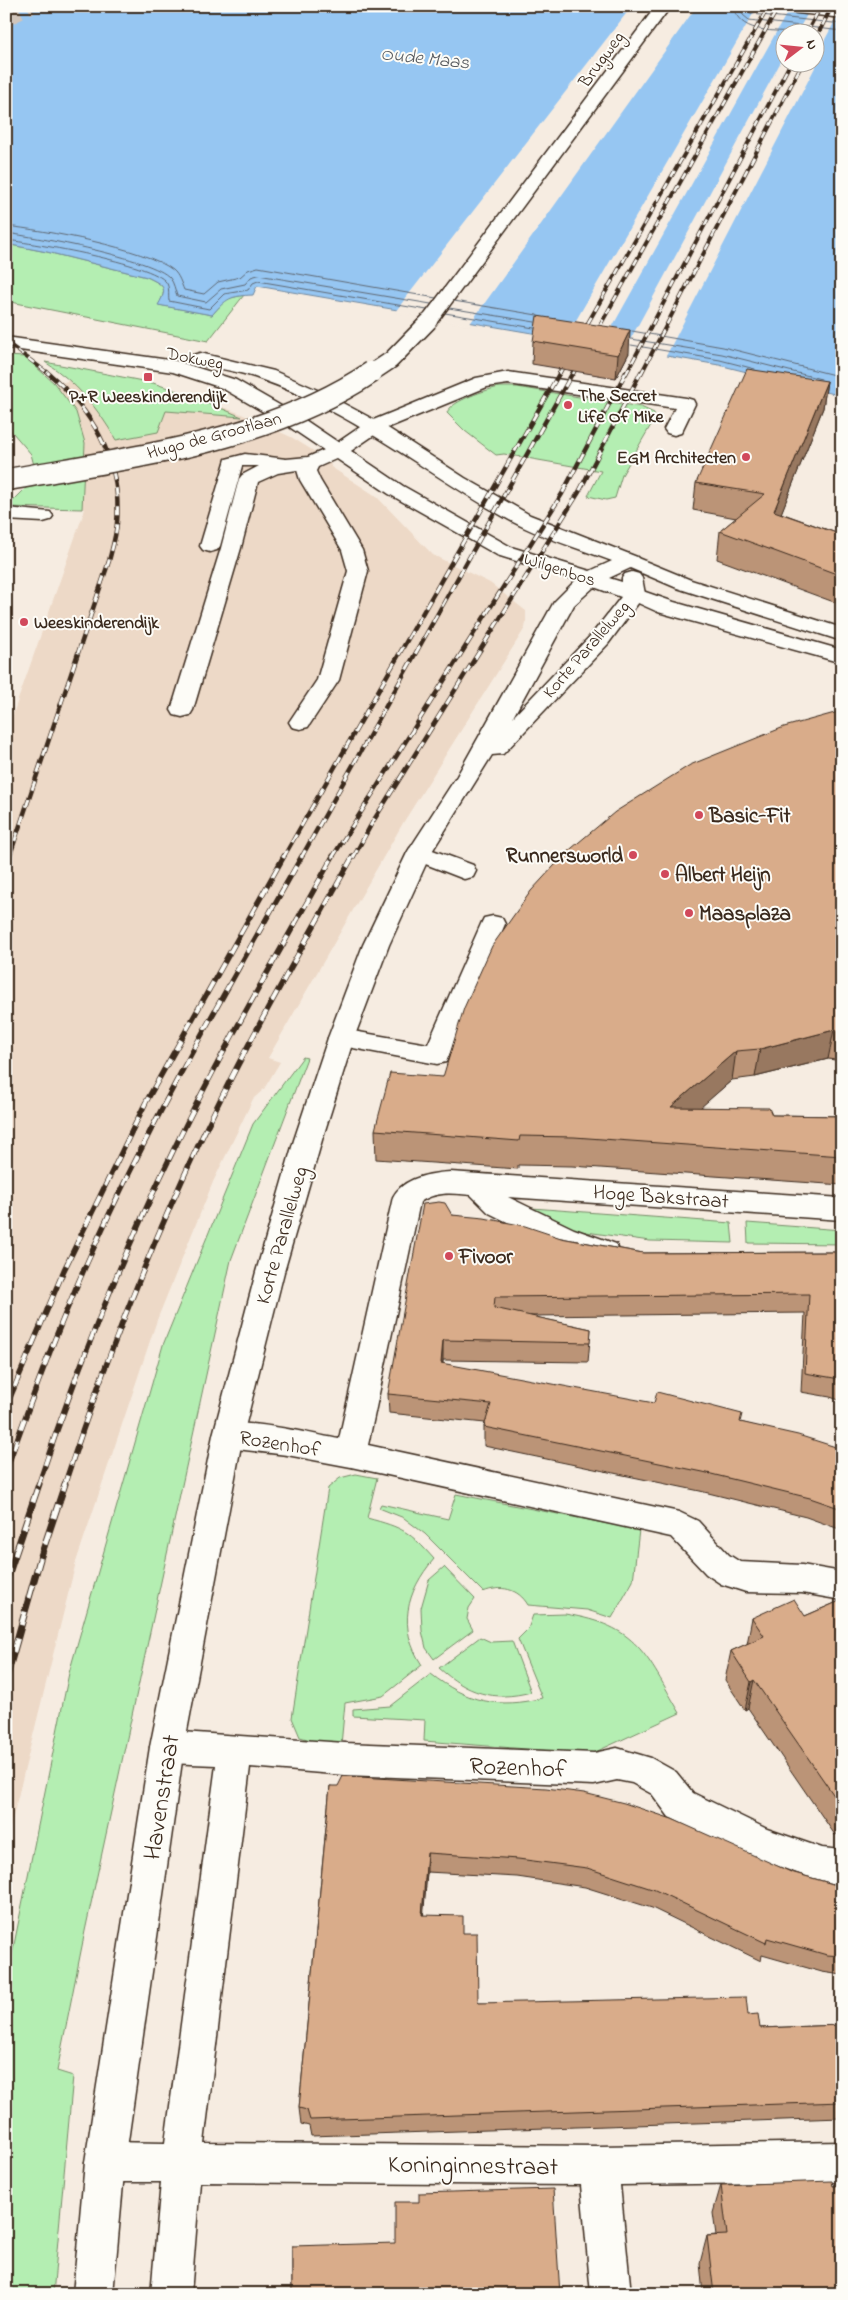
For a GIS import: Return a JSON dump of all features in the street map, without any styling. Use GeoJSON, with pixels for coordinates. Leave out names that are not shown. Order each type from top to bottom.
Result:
{"type":"FeatureCollection","features":[{"type":"Feature","properties":{"kind":"main road","name":"Brugweg"},"geometry":{"type":"LineString","coordinates":[[569,134],[664,6]]}},
{"type":"Feature","properties":{"kind":"main road"},"geometry":{"type":"LineString","coordinates":[[773,6],[842,14]]}},
{"type":"Feature","properties":{"kind":"main road","name":"Hugo de Grootlaan"},"geometry":{"type":"LineString","coordinates":[[6,480],[172,448],[255,428],[312,407],[359,382],[412,342],[569,134]]}},
{"type":"Feature","properties":{"kind":"main road","name":"Dokweg"},"geometry":{"type":"LineString","coordinates":[[25,327],[243,368],[267,375],[314,396],[373,427]]}},
{"type":"Feature","properties":{"kind":"main road","name":"Dokweg"},"geometry":{"type":"LineString","coordinates":[[6,342],[155,364],[202,375],[229,384],[258,400],[338,451]]}},
{"type":"Feature","properties":{"kind":"main road"},"geometry":{"type":"LineString","coordinates":[[210,546],[234,462],[254,460],[285,464],[312,463],[338,451],[373,427],[483,382],[508,378],[686,404],[674,429]]}},
{"type":"Feature","properties":{"kind":"main road","name":"Wilgenbos"},"geometry":{"type":"LineString","coordinates":[[373,427],[458,482],[523,520],[684,584],[842,636]]}},
{"type":"Feature","properties":{"kind":"main road","name":"Wilgenbos"},"geometry":{"type":"LineString","coordinates":[[338,451],[396,490],[504,551],[592,578],[666,607],[842,657]]}},
{"type":"Feature","properties":{"kind":"main road"},"geometry":{"type":"LineString","coordinates":[[300,722],[328,680],[358,571],[352,550],[306,472],[312,463]]}},
{"type":"Feature","properties":{"kind":"main road"},"geometry":{"type":"LineString","coordinates":[[182,710],[231,548],[249,479],[285,464]]}},
{"type":"Feature","properties":{"kind":"main road"},"geometry":{"type":"LineString","coordinates":[[6,514],[43,516]]}},
{"type":"Feature","properties":{"kind":"main road","name":"Korte Parallelweg"},"geometry":{"type":"LineString","coordinates":[[228,1435],[270,1272],[341,1038],[376,945],[419,854],[469,776],[565,602],[592,578],[630,562],[634,594],[600,639],[469,776]]}},
{"type":"Feature","properties":{"kind":"main road"},"geometry":{"type":"LineString","coordinates":[[419,854],[464,871]]}},
{"type":"Feature","properties":{"kind":"main road"},"geometry":{"type":"LineString","coordinates":[[341,1038],[437,1055],[493,924]]}},
{"type":"Feature","properties":{"kind":"main road","name":"Hoge Bakstraat"},"geometry":{"type":"LineString","coordinates":[[351,1454],[407,1197],[419,1187],[434,1182],[479,1184],[842,1209]]}},
{"type":"Feature","properties":{"kind":"main road"},"geometry":{"type":"LineString","coordinates":[[479,1184],[499,1206],[595,1249],[632,1258]]}},
{"type":"Feature","properties":{"kind":"main road","name":"Rozenhof"},"geometry":{"type":"LineString","coordinates":[[228,1435],[288,1442],[351,1454],[679,1525],[691,1532],[711,1558],[730,1573],[761,1580],[789,1578],[824,1581],[842,1586]]}},
{"type":"Feature","properties":{"kind":"main road","name":"Havenstraat"},"geometry":{"type":"LineString","coordinates":[[93,2294],[105,2162],[166,1747],[228,1435]]}},
{"type":"Feature","properties":{"kind":"main road","name":"Rozenhof"},"geometry":{"type":"LineString","coordinates":[[166,1747],[235,1750],[345,1759],[594,1770],[617,1764],[639,1769],[664,1783],[681,1805],[758,1842],[822,1865],[842,1867]]}},
{"type":"Feature","properties":{"kind":"main road"},"geometry":{"type":"LineString","coordinates":[[171,2294],[200,2162],[235,1750]]}},
{"type":"Feature","properties":{"kind":"main road","name":"Koninginnestraat"},"geometry":{"type":"LineString","coordinates":[[105,2162],[599,2166],[842,2162]]}},
{"type":"Feature","properties":{"kind":"main road"},"geometry":{"type":"LineString","coordinates":[[599,2166],[611,2294]]}},
{"type":"Feature","properties":{"kind":"shaded area"},"geometry":{"type":"Polygon","coordinates":[[[97,372],[177,391],[239,413],[291,437],[330,461],[331,467],[376,496],[433,555],[490,583],[526,611],[526,622],[525,628],[403,823],[268,1058],[280,1062],[264,1089],[253,1099],[213,1182],[157,1320],[76,1562],[6,1845],[6,734],[85,509],[66,508],[41,389],[97,372]]]}},
{"type":"Feature","properties":{"kind":"green space"},"geometry":{"type":"Polygon","coordinates":[[[6,244],[47,252],[147,277],[163,288],[159,305],[212,315],[226,299],[244,295],[208,341],[6,301],[6,244]]]}},
{"type":"Feature","properties":{"kind":"green space"},"geometry":{"type":"Polygon","coordinates":[[[6,356],[25,357],[54,383],[76,412],[85,443],[82,509],[7,507],[26,488],[36,473],[31,454],[6,425],[6,356]]]}},
{"type":"Feature","properties":{"kind":"green space"},"geometry":{"type":"Polygon","coordinates":[[[45,362],[153,383],[192,396],[242,417],[166,411],[158,432],[116,440],[102,417],[85,396],[67,378],[45,362]]]}},
{"type":"Feature","properties":{"kind":"green space"},"geometry":{"type":"Polygon","coordinates":[[[500,387],[517,387],[641,407],[654,413],[655,418],[622,475],[615,498],[606,500],[588,496],[601,471],[504,454],[496,455],[465,431],[447,413],[455,404],[462,400],[500,387]]]}},
{"type":"Feature","properties":{"kind":"green space"},"geometry":{"type":"Polygon","coordinates":[[[303,1057],[307,1058],[231,1260],[85,1931],[57,2071],[73,2076],[53,2294],[6,2294],[6,1984],[69,1673],[163,1345],[253,1124],[303,1057]]]}},
{"type":"Feature","properties":{"kind":"green space"},"geometry":{"type":"Polygon","coordinates":[[[532,1208],[731,1223],[733,1243],[650,1241],[572,1230],[532,1215],[532,1208]]]}},
{"type":"Feature","properties":{"kind":"green space"},"geometry":{"type":"Polygon","coordinates":[[[747,1223],[842,1230],[842,1244],[748,1243],[747,1223]]]}},
{"type":"Feature","properties":{"kind":"green space"},"geometry":{"type":"Polygon","coordinates":[[[356,1474],[377,1478],[367,1518],[398,1528],[412,1536],[434,1559],[424,1571],[417,1584],[408,1610],[409,1637],[422,1665],[383,1696],[345,1703],[341,1745],[321,1743],[300,1737],[292,1718],[328,1488],[340,1478],[356,1474]]]}},
{"type":"Feature","properties":{"kind":"green space"},"geometry":{"type":"Polygon","coordinates":[[[456,1494],[639,1530],[633,1581],[612,1618],[587,1610],[528,1605],[519,1595],[508,1590],[496,1589],[483,1592],[425,1534],[404,1518],[379,1508],[381,1504],[448,1519],[456,1494]]]}},
{"type":"Feature","properties":{"kind":"green space"},"geometry":{"type":"Polygon","coordinates":[[[444,1567],[475,1599],[469,1608],[467,1619],[473,1630],[434,1659],[426,1648],[422,1631],[421,1608],[429,1580],[444,1567]]]}},
{"type":"Feature","properties":{"kind":"green space"},"geometry":{"type":"Polygon","coordinates":[[[565,1614],[590,1619],[609,1626],[625,1635],[648,1659],[680,1713],[591,1754],[424,1741],[425,1720],[353,1716],[353,1709],[390,1706],[431,1674],[457,1691],[484,1701],[511,1703],[542,1698],[518,1639],[528,1629],[533,1615],[565,1614]]]}},
{"type":"Feature","properties":{"kind":"green space"},"geometry":{"type":"Polygon","coordinates":[[[480,1637],[491,1642],[512,1641],[531,1692],[505,1696],[481,1693],[460,1684],[439,1668],[480,1637]]]}},
{"type":"Feature","properties":{"kind":"water","name":"Oude Maas"},"geometry":{"type":"Polygon","coordinates":[[[6,6],[738,6],[842,20],[842,396],[719,365],[257,286],[253,295],[229,299],[212,315],[158,305],[163,294],[163,287],[147,277],[47,252],[6,244],[6,6]]]}},
{"type":"Feature","properties":{"kind":"pier"},"geometry":{"type":"Polygon","coordinates":[[[632,6],[697,6],[469,325],[395,312],[632,6]]]}},
{"type":"Feature","properties":{"kind":"pier"},"geometry":{"type":"Polygon","coordinates":[[[757,7],[788,11],[782,22],[776,22],[776,33],[601,347],[564,341],[757,7]]]}},
{"type":"Feature","properties":{"kind":"pier"},"geometry":{"type":"Polygon","coordinates":[[[808,13],[837,17],[826,38],[826,22],[803,22],[808,13]]]}},
{"type":"Feature","properties":{"kind":"pier"},"geometry":{"type":"Polygon","coordinates":[[[776,71],[813,72],[665,358],[624,351],[776,71]]]}},
{"type":"Feature","properties":{"kind":"building"},"geometry":{"type":"Polygon","coordinates":[[[537,316],[630,330],[618,355],[533,341],[537,316]]]}},
{"type":"Feature","properties":{"kind":"building"},"geometry":{"type":"Polygon","coordinates":[[[747,369],[827,381],[774,511],[842,535],[842,576],[720,531],[765,494],[696,483],[747,369]]]}},
{"type":"Feature","properties":{"kind":"building","name":"Maasplaza"},"geometry":{"type":"Polygon","coordinates":[[[842,711],[842,1031],[834,1030],[760,1049],[736,1051],[671,1107],[769,1108],[772,1115],[842,1116],[842,1156],[574,1137],[520,1136],[519,1141],[375,1130],[390,1073],[443,1077],[464,1008],[492,946],[531,891],[566,853],[615,812],[690,765],[784,727],[842,711]]]}},
{"type":"Feature","properties":{"kind":"building"},"geometry":{"type":"Polygon","coordinates":[[[445,1203],[452,1215],[484,1218],[525,1226],[561,1238],[643,1253],[842,1252],[842,1381],[805,1373],[809,1294],[495,1297],[494,1308],[591,1329],[590,1343],[443,1340],[441,1363],[654,1403],[657,1392],[742,1414],[740,1422],[798,1435],[842,1449],[842,1509],[810,1498],[703,1472],[484,1427],[491,1404],[388,1394],[423,1204],[445,1203]]]}},
{"type":"Feature","properties":{"kind":"building"},"geometry":{"type":"Polygon","coordinates":[[[794,1599],[805,1616],[842,1600],[842,1807],[754,1680],[751,1682],[731,1651],[764,1636],[752,1618],[794,1599]]]}},
{"type":"Feature","properties":{"kind":"building"},"geometry":{"type":"Polygon","coordinates":[[[343,1776],[546,1788],[584,1793],[624,1803],[672,1819],[791,1872],[842,1885],[842,1956],[827,1955],[767,1938],[766,1943],[655,1890],[587,1868],[518,1859],[427,1853],[422,1915],[463,1916],[463,1933],[477,1933],[478,2003],[746,1997],[748,2015],[758,2014],[760,2028],[842,2025],[842,2102],[310,2120],[307,2110],[299,2108],[330,1786],[338,1786],[343,1776]]]}},
{"type":"Feature","properties":{"kind":"building"},"geometry":{"type":"Polygon","coordinates":[[[832,2181],[833,2186],[842,2186],[842,2292],[714,2294],[707,2236],[727,2235],[721,2185],[832,2181]]]}},
{"type":"Feature","properties":{"kind":"building"},"geometry":{"type":"Polygon","coordinates":[[[553,2189],[560,2294],[532,2294],[532,2288],[385,2294],[292,2294],[292,2246],[395,2243],[395,2202],[419,2202],[419,2193],[553,2189]]]}},
{"type":"Feature","properties":{"kind":"tunnel"},"geometry":{"type":"LineString","coordinates":[[6,18],[31,6]]}},
{"type":"Feature","properties":{"kind":"railway"},"geometry":{"type":"LineString","coordinates":[[581,335],[769,6]]}},
{"type":"Feature","properties":{"kind":"railway"},"geometry":{"type":"LineString","coordinates":[[593,338],[779,6]]}},
{"type":"Feature","properties":{"kind":"railway"},"geometry":{"type":"LineString","coordinates":[[812,22],[821,6]]}},
{"type":"Feature","properties":{"kind":"railway"},"geometry":{"type":"LineString","coordinates":[[824,22],[832,6]]}},
{"type":"Feature","properties":{"kind":"railway"},"geometry":{"type":"LineString","coordinates":[[626,374],[786,72]]}},
{"type":"Feature","properties":{"kind":"railway"},"geometry":{"type":"LineString","coordinates":[[641,374],[798,72]]}},
{"type":"Feature","properties":{"kind":"railway"},"geometry":{"type":"LineString","coordinates":[[6,342],[49,374]]}},
{"type":"Feature","properties":{"kind":"railway"},"geometry":{"type":"LineString","coordinates":[[559,374],[569,357]]}},
{"type":"Feature","properties":{"kind":"railway"},"geometry":{"type":"LineString","coordinates":[[573,374],[581,359]]}},
{"type":"Feature","properties":{"kind":"railway"},"geometry":{"type":"LineString","coordinates":[[9,858],[109,561],[117,523],[115,479],[101,439],[78,403],[47,372]]}},
{"type":"Feature","properties":{"kind":"railway"},"geometry":{"type":"LineString","coordinates":[[283,858],[560,372]]}},
{"type":"Feature","properties":{"kind":"railway"},"geometry":{"type":"LineString","coordinates":[[301,858],[573,372]]}},
{"type":"Feature","properties":{"kind":"railway"},"geometry":{"type":"LineString","coordinates":[[332,858],[562,494],[626,372]]}},
{"type":"Feature","properties":{"kind":"railway"},"geometry":{"type":"LineString","coordinates":[[353,858],[372,823],[579,492],[641,372]]}},
{"type":"Feature","properties":{"kind":"railway"},"geometry":{"type":"LineString","coordinates":[[6,866],[9,856]]}},
{"type":"Feature","properties":{"kind":"railway"},"geometry":{"type":"LineString","coordinates":[[6,1407],[64,1270],[146,1102],[284,856]]}},
{"type":"Feature","properties":{"kind":"railway"},"geometry":{"type":"LineString","coordinates":[[6,1470],[64,1316],[135,1161],[189,1058],[302,856]]}},
{"type":"Feature","properties":{"kind":"railway"},"geometry":{"type":"LineString","coordinates":[[38,1486],[100,1315],[154,1190],[211,1075],[333,856]]}},
{"type":"Feature","properties":{"kind":"railway"},"geometry":{"type":"LineString","coordinates":[[64,1486],[128,1308],[183,1178],[238,1064],[353,856]]}},
{"type":"Feature","properties":{"kind":"railway"},"geometry":{"type":"LineString","coordinates":[[6,1582],[39,1484]]}},
{"type":"Feature","properties":{"kind":"railway"},"geometry":{"type":"LineString","coordinates":[[6,1679],[40,1559],[65,1484]]}},
{"type":"Feature","properties":{"kind":"place","name":"P+R Weeskinderendijk"},"geometry":{"type":"Point","coordinates":[148,377]}},
{"type":"Feature","properties":{"kind":"place","name":"The Secret Life Of Mike"},"geometry":{"type":"Point","coordinates":[568,405]}},
{"type":"Feature","properties":{"kind":"place","name":"EGM Architecten"},"geometry":{"type":"Point","coordinates":[746,457]}},
{"type":"Feature","properties":{"kind":"place","name":"Weeskinderendijk"},"geometry":{"type":"Point","coordinates":[24,622]}},
{"type":"Feature","properties":{"kind":"place","name":"Basic-Fit"},"geometry":{"type":"Point","coordinates":[699,815]}},
{"type":"Feature","properties":{"kind":"place","name":"Runnersworld"},"geometry":{"type":"Point","coordinates":[633,855]}},
{"type":"Feature","properties":{"kind":"place","name":"Albert Heijn"},"geometry":{"type":"Point","coordinates":[665,874]}},
{"type":"Feature","properties":{"kind":"place","name":"Maasplaza"},"geometry":{"type":"Point","coordinates":[689,913]}},
{"type":"Feature","properties":{"kind":"place","name":"Fivoor"},"geometry":{"type":"Point","coordinates":[449,1256]}}]}
